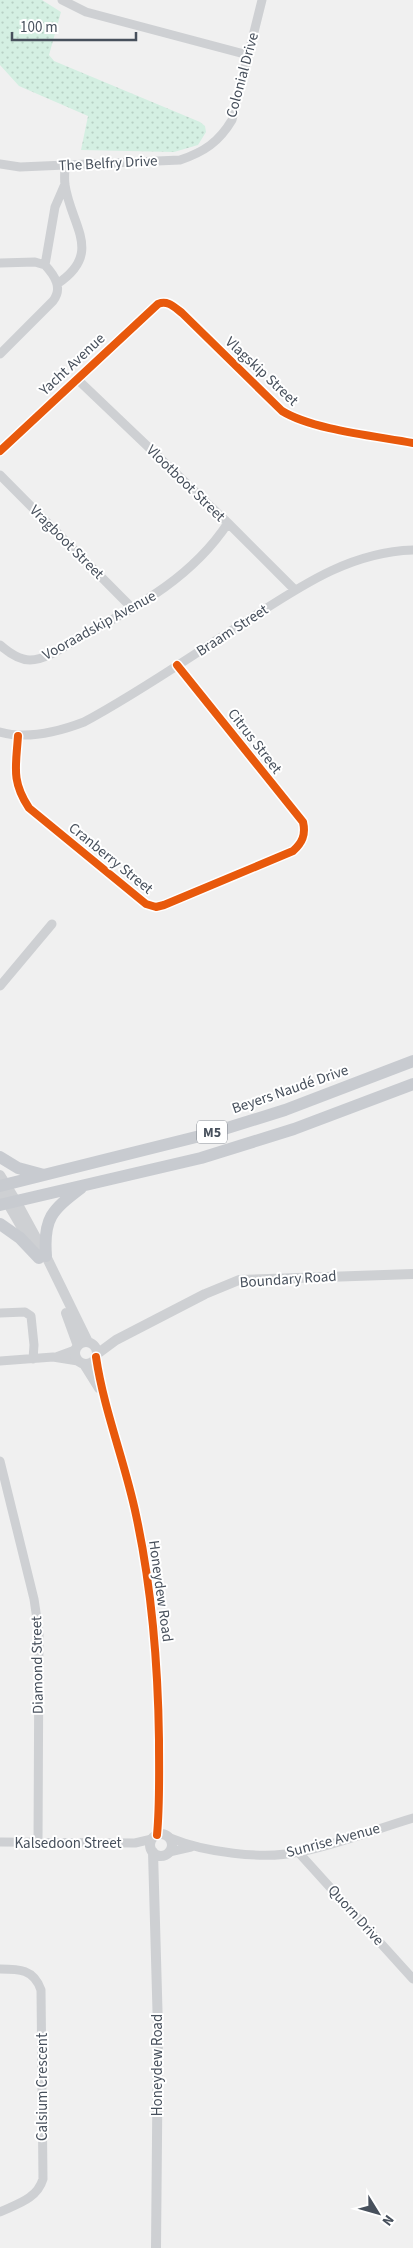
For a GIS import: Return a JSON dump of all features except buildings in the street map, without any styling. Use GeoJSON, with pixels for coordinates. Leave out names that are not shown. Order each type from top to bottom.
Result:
{"type":"FeatureCollection","features":[{"type":"Feature","properties":{"kind":"main road","name":"Beyers Naudé Drive"},"geometry":{"type":"LineString","coordinates":[[1,1184],[46,1176],[216,1131],[328,1094],[413,1061]]}},
{"type":"Feature","properties":{"kind":"main road","name":"M5"},"geometry":{"type":"LineString","coordinates":[[8,1203],[200,1158],[294,1129],[413,1084]]}},
{"type":"Feature","properties":{"kind":"main road"},"geometry":{"type":"LineString","coordinates":[[0,1157],[18,1168],[46,1176]]}},
{"type":"Feature","properties":{"kind":"main road"},"geometry":{"type":"LineString","coordinates":[[42,1257],[45,1227],[49,1216],[59,1204],[85,1185]]}},
{"type":"Feature","properties":{"kind":"main road"},"geometry":{"type":"LineString","coordinates":[[0,1224],[42,1257]]}},
{"type":"Feature","properties":{"kind":"street"},"geometry":{"type":"LineString","coordinates":[[62,0],[86,12],[248,55]]}},
{"type":"Feature","properties":{"kind":"street","name":"Colonial Drive"},"geometry":{"type":"LineString","coordinates":[[213,145],[224,134],[232,120],[262,0]]}},
{"type":"Feature","properties":{"kind":"street","name":"The Belfry Drive"},"geometry":{"type":"LineString","coordinates":[[0,164],[20,167],[180,160],[198,154],[213,145]]}},
{"type":"Feature","properties":{"kind":"street"},"geometry":{"type":"LineString","coordinates":[[45,265],[55,207],[64,184],[65,165]]}},
{"type":"Feature","properties":{"kind":"street"},"geometry":{"type":"LineString","coordinates":[[57,284],[69,276],[78,264],[82,254],[82,245],[64,184]]}},
{"type":"Feature","properties":{"kind":"street"},"geometry":{"type":"LineString","coordinates":[[0,263],[35,262],[45,265],[59,288],[53,302],[0,354]]}},
{"type":"Feature","properties":{"kind":"street","name":"Yacht Avenue"},"geometry":{"type":"LineString","coordinates":[[0,451],[76,378],[158,304],[167,302]]}},
{"type":"Feature","properties":{"kind":"street","name":"Vlagskip Street"},"geometry":{"type":"LineString","coordinates":[[167,302],[182,313],[282,412],[321,426],[413,443]]}},
{"type":"Feature","properties":{"kind":"street","name":"Vlootboot Street"},"geometry":{"type":"LineString","coordinates":[[76,378],[228,523],[295,590]]}},
{"type":"Feature","properties":{"kind":"street","name":"Vragboot Street"},"geometry":{"type":"LineString","coordinates":[[0,475],[133,609]]}},
{"type":"Feature","properties":{"kind":"street","name":"Vooraadskip Avenue"},"geometry":{"type":"LineString","coordinates":[[0,645],[14,655],[30,660],[51,653],[133,609],[170,584],[205,555],[228,523]]}},
{"type":"Feature","properties":{"kind":"street","name":"Braam Street"},"geometry":{"type":"LineString","coordinates":[[0,732],[18,736],[52,732],[84,722],[335,567],[364,557],[395,550],[413,550]]}},
{"type":"Feature","properties":{"kind":"street","name":"Citrus Street"},"geometry":{"type":"LineString","coordinates":[[177,665],[303,822],[304,838]]}},
{"type":"Feature","properties":{"kind":"street","name":"Cranberry Street"},"geometry":{"type":"LineString","coordinates":[[18,736],[16,782],[19,792],[29,808],[146,904],[151,906],[164,905],[293,851],[304,838]]}},
{"type":"Feature","properties":{"kind":"street"},"geometry":{"type":"LineString","coordinates":[[0,986],[52,924]]}},
{"type":"Feature","properties":{"kind":"street"},"geometry":{"type":"LineString","coordinates":[[1,1184],[8,1203],[42,1257],[89,1342],[96,1347],[97,1355],[91,1363],[81,1363],[53,1357]]}},
{"type":"Feature","properties":{"kind":"street"},"geometry":{"type":"LineString","coordinates":[[42,1257],[68,1316],[81,1363]]}},
{"type":"Feature","properties":{"kind":"street","name":"Boundary Road"},"geometry":{"type":"LineString","coordinates":[[97,1355],[116,1340],[205,1294],[239,1280],[413,1274]]}},
{"type":"Feature","properties":{"kind":"street"},"geometry":{"type":"LineString","coordinates":[[0,1313],[25,1312],[31,1316],[34,1345],[32,1359]]}},
{"type":"Feature","properties":{"kind":"street","name":"Boundary Road"},"geometry":{"type":"LineString","coordinates":[[89,1342],[116,1340]]}},
{"type":"Feature","properties":{"kind":"street"},"geometry":{"type":"LineString","coordinates":[[0,1362],[53,1357],[89,1342]]}},
{"type":"Feature","properties":{"kind":"street","name":"Honeydew Road"},"geometry":{"type":"LineString","coordinates":[[97,1355],[101,1391],[136,1514],[150,1596],[158,1695],[160,1809],[154,1837]]}},
{"type":"Feature","properties":{"kind":"street","name":"Honeydew Road"},"geometry":{"type":"LineString","coordinates":[[81,1363],[101,1391]]}},
{"type":"Feature","properties":{"kind":"street","name":"Diamond Street"},"geometry":{"type":"LineString","coordinates":[[0,1461],[34,1599],[39,1633],[38,1843]]}},
{"type":"Feature","properties":{"kind":"street","name":"Honeydew Road"},"geometry":{"type":"LineString","coordinates":[[160,1809],[169,1837]]}},
{"type":"Feature","properties":{"kind":"street","name":"Sunrise Avenue"},"geometry":{"type":"LineString","coordinates":[[169,1837],[192,1847],[279,1855],[299,1852],[413,1818]]}},
{"type":"Feature","properties":{"kind":"street"},"geometry":{"type":"LineString","coordinates":[[162,1834],[169,1837],[172,1847],[168,1854],[158,1856],[152,1851],[154,1837],[162,1834]]}},
{"type":"Feature","properties":{"kind":"street","name":"Kalsedoon Street"},"geometry":{"type":"LineString","coordinates":[[0,1842],[136,1843],[154,1837]]}},
{"type":"Feature","properties":{"kind":"street","name":"Kalsedoon Street"},"geometry":{"type":"LineString","coordinates":[[136,1843],[152,1851]]}},
{"type":"Feature","properties":{"kind":"street","name":"Sunrise Avenue"},"geometry":{"type":"LineString","coordinates":[[168,1854],[192,1847]]}},
{"type":"Feature","properties":{"kind":"street","name":"Honeydew Road"},"geometry":{"type":"LineString","coordinates":[[152,1851],[155,1882],[158,2029],[156,2248]]}},
{"type":"Feature","properties":{"kind":"street","name":"Quorn Drive"},"geometry":{"type":"LineString","coordinates":[[299,1852],[413,1979]]}},
{"type":"Feature","properties":{"kind":"street","name":"Honeydew Road"},"geometry":{"type":"LineString","coordinates":[[155,1882],[168,1854]]}},
{"type":"Feature","properties":{"kind":"street","name":"Calsium Crescent"},"geometry":{"type":"LineString","coordinates":[[0,1969],[17,1969],[32,1974],[41,1990],[43,2179],[37,2192],[32,2196],[0,2212]]}},
{"type":"Feature","properties":{"kind":"green space"},"geometry":{"type":"Polygon","coordinates":[[[0,0],[42,0],[61,12],[49,55],[54,61],[200,122],[205,126],[206,132],[198,145],[174,152],[81,150],[88,116],[19,86],[0,65],[0,0]]]}},
{"type":"Feature","properties":{"kind":"cycle path"},"geometry":{"type":"LineString","coordinates":[[0,451],[158,304],[162,303],[171,305],[182,313],[282,411],[295,418],[327,428],[413,443]]}},
{"type":"Feature","properties":{"kind":"cycle path"},"geometry":{"type":"LineString","coordinates":[[18,736],[17,781],[19,790],[29,808],[146,904],[156,907],[164,905],[293,851],[299,845],[302,838],[304,831],[303,822],[177,665]]}},
{"type":"Feature","properties":{"kind":"cycle path"},"geometry":{"type":"LineString","coordinates":[[96,1357],[104,1397],[136,1515],[150,1599],[156,1655],[158,1712],[159,1811],[157,1835]]}}]}
